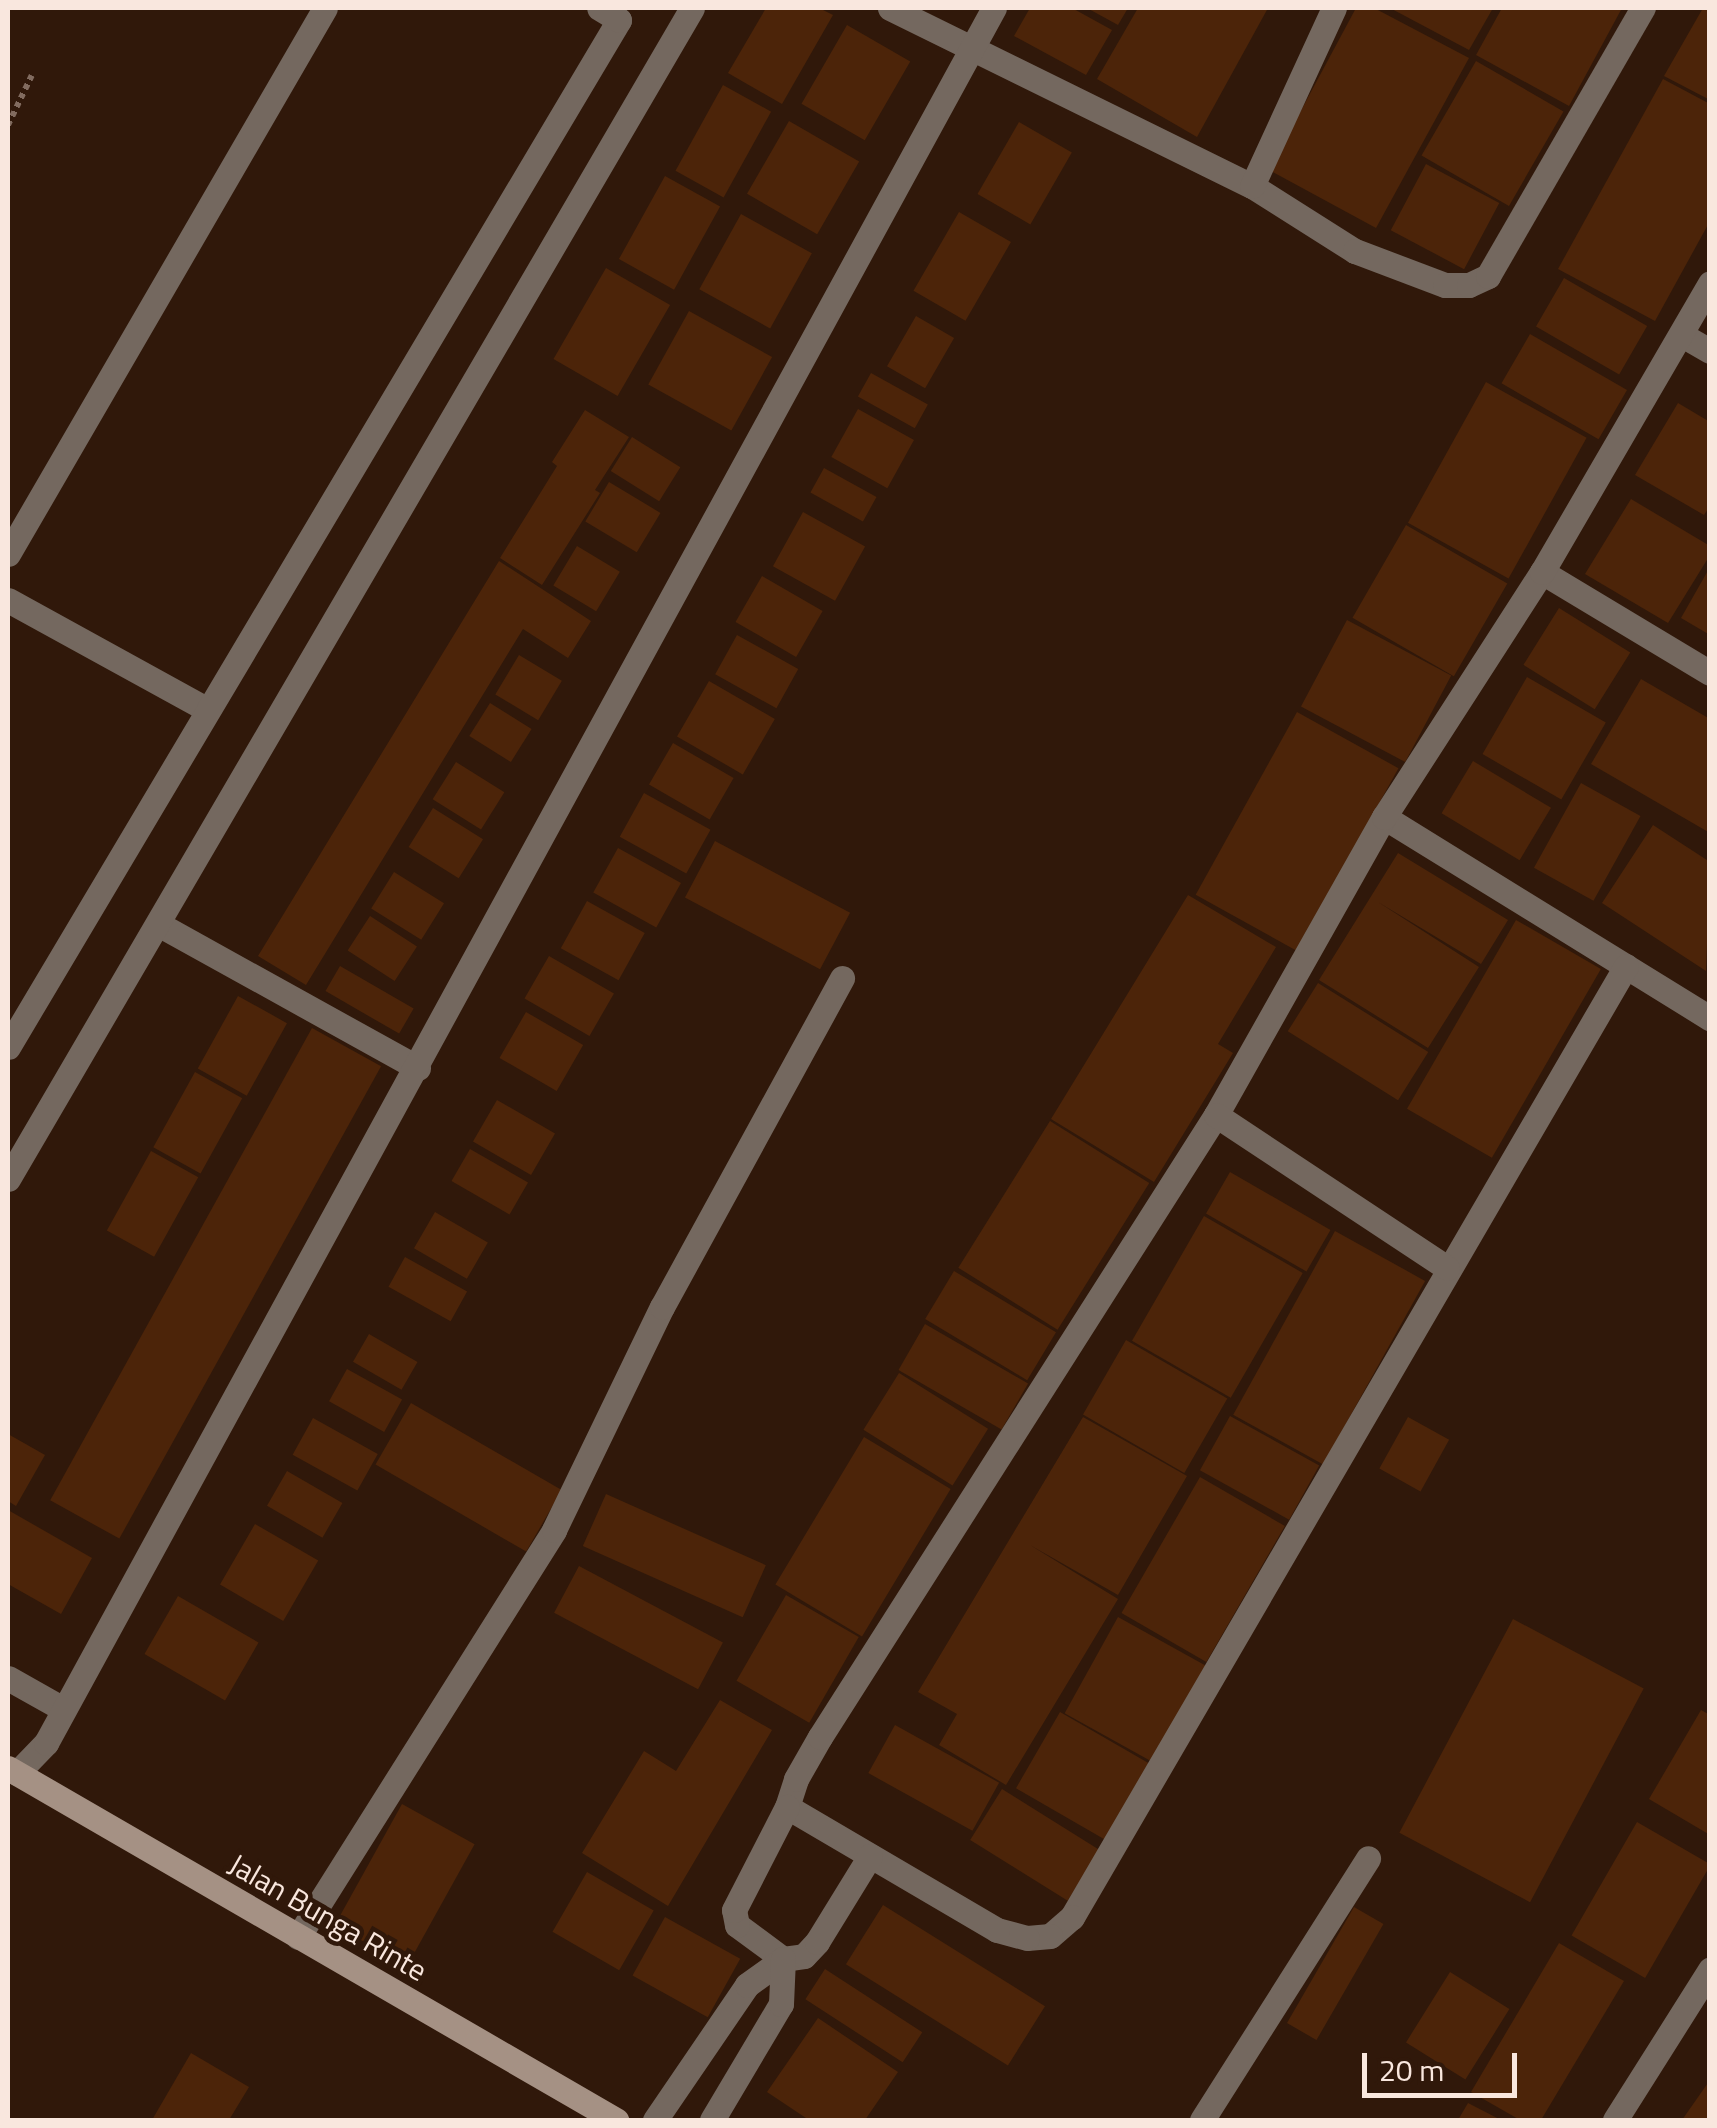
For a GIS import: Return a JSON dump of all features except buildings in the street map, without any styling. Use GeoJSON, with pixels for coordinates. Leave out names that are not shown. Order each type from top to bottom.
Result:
{"type":"FeatureCollection","features":[{"type":"Feature","properties":{"kind":"street"},"geometry":{"type":"LineString","coordinates":[[8,554],[325,8]]}},
{"type":"Feature","properties":{"kind":"street"},"geometry":{"type":"LineString","coordinates":[[8,1047],[619,20],[599,8]]}},
{"type":"Feature","properties":{"kind":"street"},"geometry":{"type":"LineString","coordinates":[[8,1179],[160,925],[692,8]]}},
{"type":"Feature","properties":{"kind":"street"},"geometry":{"type":"LineString","coordinates":[[890,8],[1252,186],[1355,251],[1445,285],[1470,285],[1488,276],[1643,8]]}},
{"type":"Feature","properties":{"kind":"street"},"geometry":{"type":"LineString","coordinates":[[12,1771],[46,1743],[994,8]]}},
{"type":"Feature","properties":{"kind":"street"},"geometry":{"type":"LineString","coordinates":[[1252,186],[1334,8]]}},
{"type":"Feature","properties":{"kind":"street"},"geometry":{"type":"LineString","coordinates":[[783,1959],[737,1925],[734,1910],[787,1807],[796,1779],[1216,1116],[1384,818],[1542,572],[1710,283]]}},
{"type":"Feature","properties":{"kind":"street"},"geometry":{"type":"LineString","coordinates":[[1682,335],[1710,350]]}},
{"type":"Feature","properties":{"kind":"street"},"geometry":{"type":"LineString","coordinates":[[1542,572],[1710,673]]}},
{"type":"Feature","properties":{"kind":"street"},"geometry":{"type":"LineString","coordinates":[[8,600],[208,710]]}},
{"type":"Feature","properties":{"kind":"street"},"geometry":{"type":"LineString","coordinates":[[1384,818],[1710,1018]]}},
{"type":"Feature","properties":{"kind":"street"},"geometry":{"type":"LineString","coordinates":[[160,925],[418,1068]]}},
{"type":"Feature","properties":{"kind":"street"},"geometry":{"type":"LineString","coordinates":[[787,1807],[997,1930],[1027,1938],[1050,1936],[1072,1917],[1626,966]]}},
{"type":"Feature","properties":{"kind":"street"},"geometry":{"type":"LineString","coordinates":[[298,1937],[554,1530],[662,1306],[842,978]]}},
{"type":"Feature","properties":{"kind":"street"},"geometry":{"type":"LineString","coordinates":[[1216,1116],[1447,1268]]}},
{"type":"Feature","properties":{"kind":"street"},"geometry":{"type":"LineString","coordinates":[[8,1678],[62,1709]]}},
{"type":"Feature","properties":{"kind":"street","name":"Jalan Bunga Rinte"},"geometry":{"type":"LineString","coordinates":[[12,1771],[616,2120]]}},
{"type":"Feature","properties":{"kind":"street"},"geometry":{"type":"LineString","coordinates":[[655,2120],[747,1985],[783,1959],[804,1956],[818,1942],[870,1856]]}},
{"type":"Feature","properties":{"kind":"street"},"geometry":{"type":"LineString","coordinates":[[1202,2120],[1368,1858]]}},
{"type":"Feature","properties":{"kind":"street"},"geometry":{"type":"LineString","coordinates":[[712,2120],[781,2004],[783,1959]]}},
{"type":"Feature","properties":{"kind":"street"},"geometry":{"type":"LineString","coordinates":[[1615,2120],[1710,1970]]}},
{"type":"Feature","properties":{"kind":"path"},"geometry":{"type":"LineString","coordinates":[[8,124],[32,76]]}}]}
